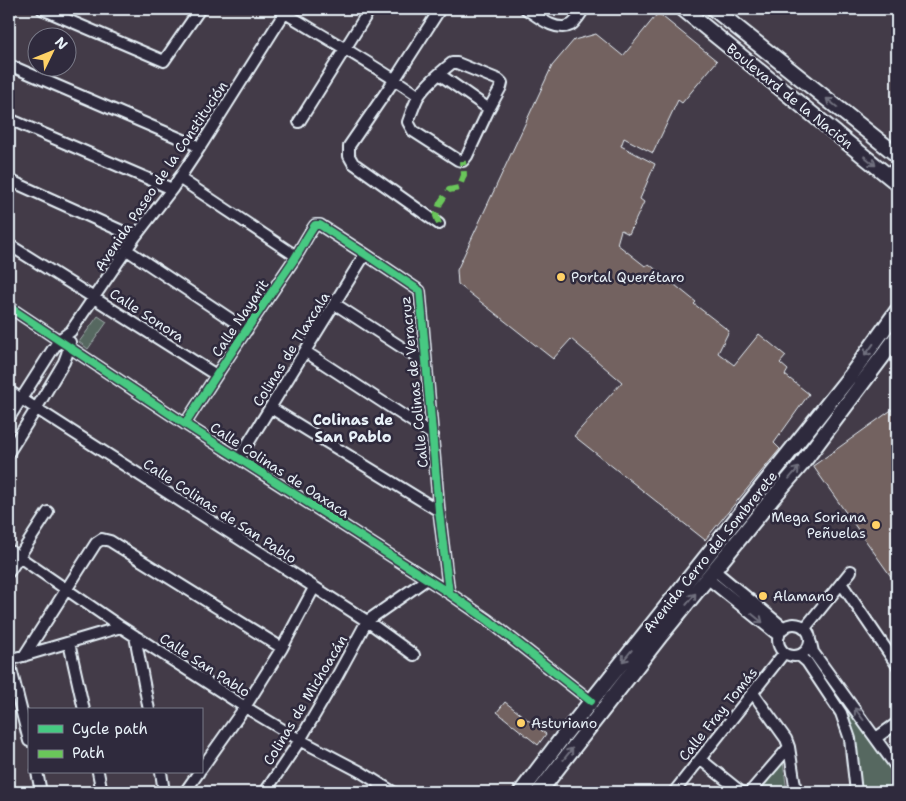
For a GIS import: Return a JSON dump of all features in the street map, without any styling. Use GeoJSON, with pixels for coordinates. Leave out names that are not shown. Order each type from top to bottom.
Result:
{"type":"FeatureCollection","features":[{"type":"Feature","properties":{"kind":"main road","name":"Boulevard de la Nación"},"geometry":{"type":"LineString","coordinates":[[682,9],[897,183]]}},
{"type":"Feature","properties":{"kind":"main road","name":"Boulevard de la Nación"},"geometry":{"type":"LineString","coordinates":[[714,9],[897,155]]}},
{"type":"Feature","properties":{"kind":"main road","name":"Avenida Cerro del Sombrerete"},"geometry":{"type":"LineString","coordinates":[[521,792],[591,701],[845,383],[897,311]]}},
{"type":"Feature","properties":{"kind":"main road","name":"Avenida Cerro del Sombrerete"},"geometry":{"type":"LineString","coordinates":[[539,792],[614,694],[805,460],[897,337]]}},
{"type":"Feature","properties":{"kind":"street"},"geometry":{"type":"LineString","coordinates":[[42,9],[164,61],[200,9]]}},
{"type":"Feature","properties":{"kind":"street"},"geometry":{"type":"LineString","coordinates":[[299,122],[370,9]]}},
{"type":"Feature","properties":{"kind":"street"},"geometry":{"type":"LineString","coordinates":[[439,224],[353,163],[349,156],[349,146],[440,9]]}},
{"type":"Feature","properties":{"kind":"street"},"geometry":{"type":"LineString","coordinates":[[526,9],[549,24],[559,27],[570,25],[584,9]]}},
{"type":"Feature","properties":{"kind":"street"},"geometry":{"type":"LineString","coordinates":[[286,11],[419,96]]}},
{"type":"Feature","properties":{"kind":"street","name":"Avenida Paseo de la Constitución"},"geometry":{"type":"LineString","coordinates":[[59,340],[71,331],[135,237],[172,189],[286,11]]}},
{"type":"Feature","properties":{"kind":"street"},"geometry":{"type":"LineString","coordinates":[[452,63],[457,63],[499,80],[502,83],[463,162],[413,131],[408,122],[419,96],[439,74],[452,63]]}},
{"type":"Feature","properties":{"kind":"street"},"geometry":{"type":"LineString","coordinates":[[9,65],[200,147]]}},
{"type":"Feature","properties":{"kind":"street"},"geometry":{"type":"LineString","coordinates":[[439,74],[489,109]]}},
{"type":"Feature","properties":{"kind":"street"},"geometry":{"type":"LineString","coordinates":[[9,119],[172,189]]}},
{"type":"Feature","properties":{"kind":"street"},"geometry":{"type":"LineString","coordinates":[[179,178],[296,256]]}},
{"type":"Feature","properties":{"kind":"street"},"geometry":{"type":"LineString","coordinates":[[9,180],[135,237]]}},
{"type":"Feature","properties":{"kind":"street","name":"Calle Nayarit"},"geometry":{"type":"LineString","coordinates":[[186,424],[315,225]]}},
{"type":"Feature","properties":{"kind":"street","name":"Calle Colinas de Veracruz"},"geometry":{"type":"LineString","coordinates":[[315,225],[320,226],[365,254],[420,291],[439,511],[449,593]]}},
{"type":"Feature","properties":{"kind":"street","name":"Calle Sonora"},"geometry":{"type":"LineString","coordinates":[[11,246],[216,375]]}},
{"type":"Feature","properties":{"kind":"street"},"geometry":{"type":"LineString","coordinates":[[127,250],[247,330]]}},
{"type":"Feature","properties":{"kind":"street","name":"Colinas de Tlaxcala"},"geometry":{"type":"LineString","coordinates":[[239,458],[365,254]]}},
{"type":"Feature","properties":{"kind":"street"},"geometry":{"type":"LineString","coordinates":[[335,304],[426,363]]}},
{"type":"Feature","properties":{"kind":"street","name":"Calle Colinas de Oaxaca"},"geometry":{"type":"LineString","coordinates":[[9,307],[186,424],[449,593],[488,620],[591,701]]}},
{"type":"Feature","properties":{"kind":"street","name":"Avenida Paseo de la Constitución"},"geometry":{"type":"LineString","coordinates":[[9,452],[64,362],[71,331]]}},
{"type":"Feature","properties":{"kind":"street"},"geometry":{"type":"LineString","coordinates":[[9,418],[59,340]]}},
{"type":"Feature","properties":{"kind":"street"},"geometry":{"type":"LineString","coordinates":[[306,352],[433,436]]}},
{"type":"Feature","properties":{"kind":"street","name":"Calle Colinas de San Pablo"},"geometry":{"type":"LineString","coordinates":[[9,392],[368,622],[414,655]]}},
{"type":"Feature","properties":{"kind":"street"},"geometry":{"type":"LineString","coordinates":[[271,408],[439,511]]}},
{"type":"Feature","properties":{"kind":"street"},"geometry":{"type":"LineString","coordinates":[[9,572],[48,512]]}},
{"type":"Feature","properties":{"kind":"street"},"geometry":{"type":"LineString","coordinates":[[24,656],[96,543],[102,539],[110,541],[282,648]]}},
{"type":"Feature","properties":{"kind":"street","name":"Calle San Pablo"},"geometry":{"type":"LineString","coordinates":[[9,550],[121,627],[245,707],[393,792]]}},
{"type":"Feature","properties":{"kind":"street"},"geometry":{"type":"LineString","coordinates":[[805,628],[851,571]]}},
{"type":"Feature","properties":{"kind":"street"},"geometry":{"type":"LineString","coordinates":[[711,574],[781,632]]}},
{"type":"Feature","properties":{"kind":"street"},"geometry":{"type":"LineString","coordinates":[[368,622],[427,579]]}},
{"type":"Feature","properties":{"kind":"street"},"geometry":{"type":"LineString","coordinates":[[841,583],[897,665]]}},
{"type":"Feature","properties":{"kind":"street"},"geometry":{"type":"LineString","coordinates":[[202,768],[245,707],[282,648],[314,588]]}},
{"type":"Feature","properties":{"kind":"street","name":"Colinas de Michoacán"},"geometry":{"type":"LineString","coordinates":[[265,792],[300,740],[368,622]]}},
{"type":"Feature","properties":{"kind":"street"},"geometry":{"type":"LineString","coordinates":[[811,643],[805,653],[795,657],[784,654],[778,642],[781,632],[794,624],[800,625],[809,632],[813,652],[897,768]]}},
{"type":"Feature","properties":{"kind":"street"},"geometry":{"type":"LineString","coordinates":[[28,737],[9,660],[121,627]]}},
{"type":"Feature","properties":{"kind":"street"},"geometry":{"type":"LineString","coordinates":[[135,636],[149,708]]}},
{"type":"Feature","properties":{"kind":"street"},"geometry":{"type":"LineString","coordinates":[[68,643],[84,708]]}},
{"type":"Feature","properties":{"kind":"street","name":"Calle Fray Tomás"},"geometry":{"type":"LineString","coordinates":[[674,792],[784,654]]}},
{"type":"Feature","properties":{"kind":"street"},"geometry":{"type":"LineString","coordinates":[[800,656],[807,662],[841,713],[850,740],[856,792]]}},
{"type":"Feature","properties":{"kind":"street"},"geometry":{"type":"LineString","coordinates":[[753,693],[786,739],[796,792]]}},
{"type":"Feature","properties":{"kind":"street"},"geometry":{"type":"LineString","coordinates":[[876,738],[897,723]]}},
{"type":"Feature","properties":{"kind":"street"},"geometry":{"type":"LineString","coordinates":[[750,792],[789,747]]}},
{"type":"Feature","properties":{"kind":"street"},"geometry":{"type":"LineString","coordinates":[[700,759],[741,792]]}},
{"type":"Feature","properties":{"kind":"street"},"geometry":{"type":"LineString","coordinates":[[37,774],[42,792]]}},
{"type":"Feature","properties":{"kind":"street"},"geometry":{"type":"LineString","coordinates":[[98,774],[102,792]]}},
{"type":"Feature","properties":{"kind":"street"},"geometry":{"type":"LineString","coordinates":[[161,774],[164,792]]}},
{"type":"Feature","properties":{"kind":"street"},"geometry":{"type":"LineString","coordinates":[[185,792],[198,774]]}},
{"type":"Feature","properties":{"kind":"green space"},"geometry":{"type":"Polygon","coordinates":[[[98,316],[107,322],[88,349],[79,342],[98,316]]]}},
{"type":"Feature","properties":{"kind":"green space"},"geometry":{"type":"Polygon","coordinates":[[[849,713],[852,713],[897,780],[897,792],[862,792],[855,740],[849,713]]]}},
{"type":"Feature","properties":{"kind":"green space"},"geometry":{"type":"Polygon","coordinates":[[[783,761],[787,792],[757,792],[783,761]]]}},
{"type":"Feature","properties":{"kind":"building","name":"Portal Querétaro"},"geometry":{"type":"Polygon","coordinates":[[[658,13],[717,61],[682,103],[678,100],[653,153],[624,138],[621,146],[655,164],[640,199],[644,202],[629,234],[621,230],[617,244],[645,266],[649,264],[696,302],[694,304],[729,331],[718,353],[734,365],[759,334],[786,356],[780,363],[788,370],[785,375],[809,394],[774,443],[780,449],[705,540],[574,436],[622,382],[571,339],[553,359],[458,284],[457,270],[552,66],[574,40],[596,34],[623,56],[658,13]]]}},
{"type":"Feature","properties":{"kind":"building","name":"Mega Soriana Peñuelas"},"geometry":{"type":"Polygon","coordinates":[[[897,406],[897,585],[813,466],[897,406]]]}},
{"type":"Feature","properties":{"kind":"building","name":"Asturiano"},"geometry":{"type":"Polygon","coordinates":[[[505,702],[546,734],[538,745],[497,712],[505,702]]]}},
{"type":"Feature","properties":{"kind":"marked path"},"geometry":{"type":"LineString","coordinates":[[439,224],[436,216],[440,203],[449,190],[459,188],[464,175],[463,161]]}},
{"type":"Feature","properties":{"kind":"cycle path"},"geometry":{"type":"LineString","coordinates":[[185,424],[293,261],[312,229],[315,225],[320,225],[420,291],[439,511],[449,593]]}},
{"type":"Feature","properties":{"kind":"cycle path"},"geometry":{"type":"LineString","coordinates":[[9,307],[185,424],[449,593],[488,620],[591,701]]}},
{"type":"Feature","properties":{"kind":"place","name":"Portal Querétaro"},"geometry":{"type":"Point","coordinates":[561,277]}},
{"type":"Feature","properties":{"kind":"place","name":"Mega Soriana Peñuelas"},"geometry":{"type":"Point","coordinates":[876,525]}},
{"type":"Feature","properties":{"kind":"place","name":"Alamano"},"geometry":{"type":"Point","coordinates":[763,596]}},
{"type":"Feature","properties":{"kind":"place","name":"Asturiano"},"geometry":{"type":"Point","coordinates":[521,723]}},
{"type":"Feature","properties":{"kind":"district","name":"Colinas de San Pablo"},"geometry":{"type":"Point","coordinates":[353,428]}}]}
